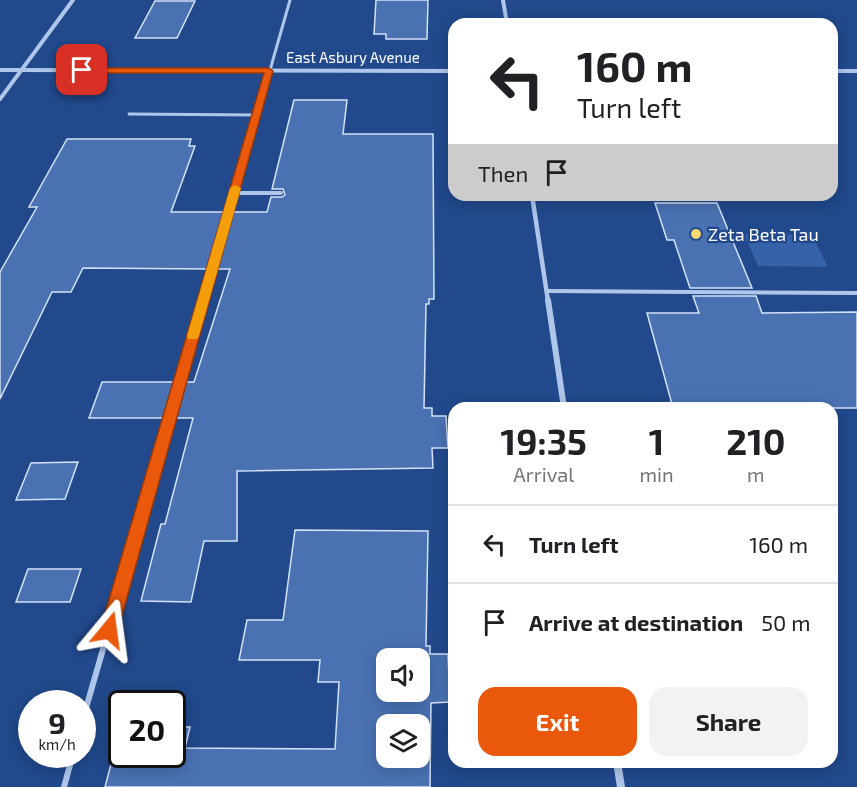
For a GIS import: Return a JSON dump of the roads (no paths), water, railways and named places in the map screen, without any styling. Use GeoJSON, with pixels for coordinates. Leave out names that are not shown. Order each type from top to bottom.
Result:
{"type":"FeatureCollection","features":[{"type":"Feature","properties":{"kind":"street"},"geometry":{"type":"LineString","coordinates":[[0,99],[73,0]]}},
{"type":"Feature","properties":{"kind":"street"},"geometry":{"type":"LineString","coordinates":[[503,0],[506,18]]}},
{"type":"Feature","properties":{"kind":"street","name":"East Asbury Avenue"},"geometry":{"type":"LineString","coordinates":[[0,70],[448,71]]}},
{"type":"Feature","properties":{"kind":"street"},"geometry":{"type":"LineString","coordinates":[[838,71],[857,71]]}},
{"type":"Feature","properties":{"kind":"street"},"geometry":{"type":"LineString","coordinates":[[533,201],[563,402]]}},
{"type":"Feature","properties":{"kind":"street"},"geometry":{"type":"LineString","coordinates":[[618,768],[621,787]]}},
{"type":"Feature","properties":{"kind":"lane"},"geometry":{"type":"LineString","coordinates":[[91,690],[290,0]]}},
{"type":"Feature","properties":{"kind":"lane"},"geometry":{"type":"LineString","coordinates":[[129,114],[256,115]]}},
{"type":"Feature","properties":{"kind":"lane"},"geometry":{"type":"LineString","coordinates":[[234,193],[281,193]]}},
{"type":"Feature","properties":{"kind":"lane"},"geometry":{"type":"LineString","coordinates":[[547,291],[857,293]]}},
{"type":"Feature","properties":{"kind":"lane"},"geometry":{"type":"LineString","coordinates":[[64,787],[69,768]]}},
{"type":"Feature","properties":{"kind":"place","name":"Zeta Beta Tau"},"geometry":{"type":"Point","coordinates":[696,234]}}]}
